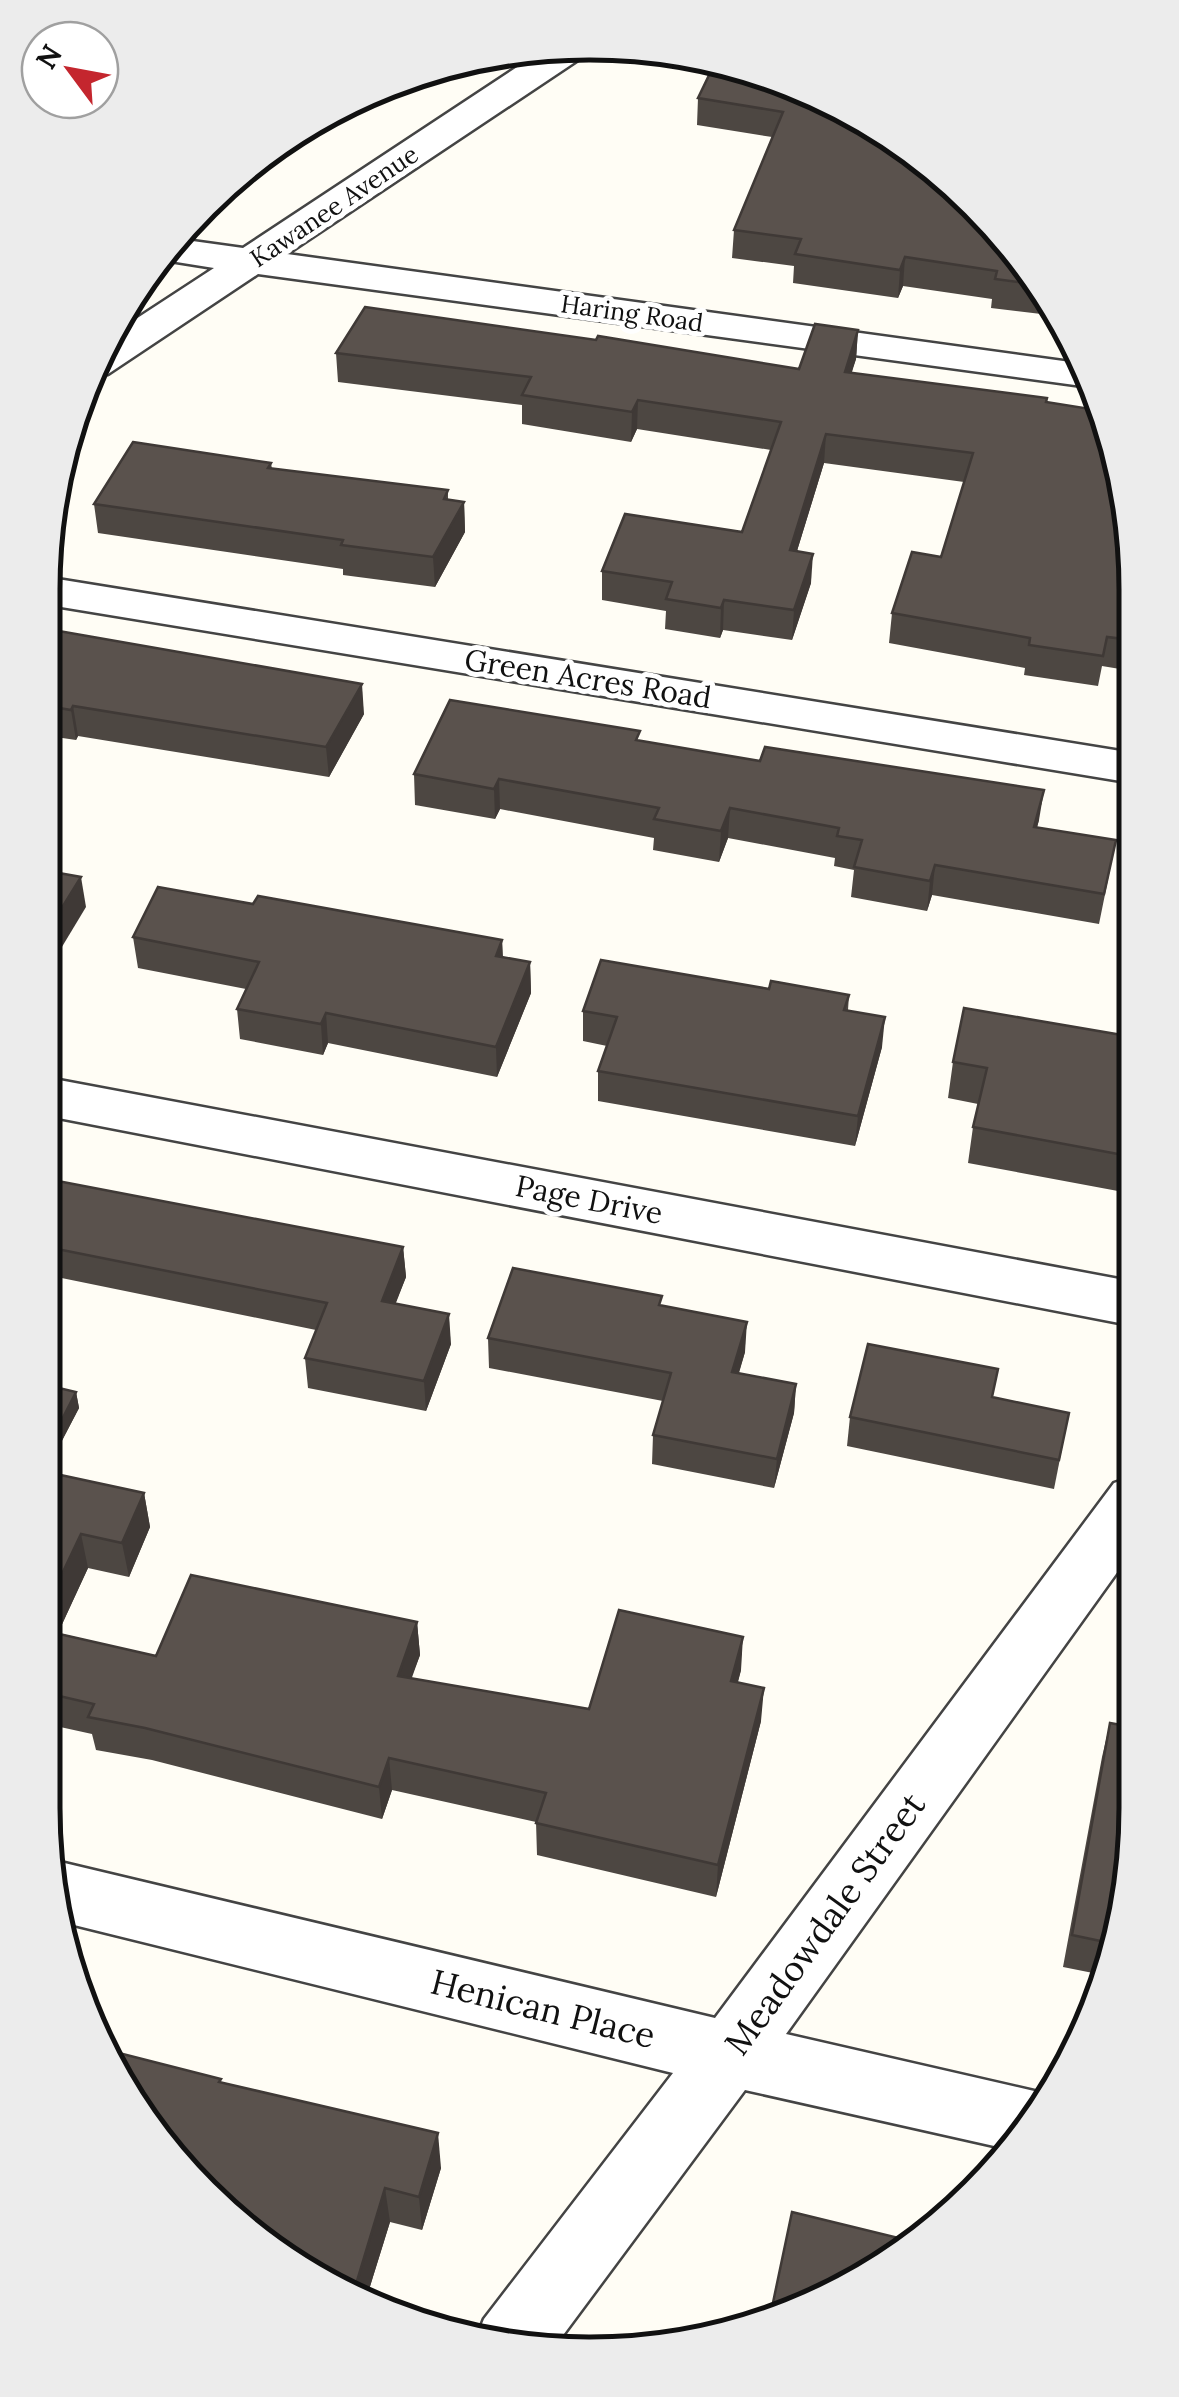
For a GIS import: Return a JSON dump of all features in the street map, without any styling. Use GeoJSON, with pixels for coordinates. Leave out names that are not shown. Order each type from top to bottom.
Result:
{"type":"FeatureCollection","features":[{"type":"Feature","properties":{"kind":"street","name":"Kawanee Avenue"},"geometry":{"type":"LineString","coordinates":[[117,350],[551,61]]}},
{"type":"Feature","properties":{"kind":"street","name":"Haring Road"},"geometry":{"type":"LineString","coordinates":[[182,251],[1073,374]]}},
{"type":"Feature","properties":{"kind":"street","name":"Green Acres Road"},"geometry":{"type":"LineString","coordinates":[[60,593],[1119,766]]}},
{"type":"Feature","properties":{"kind":"street","name":"Page Drive"},"geometry":{"type":"LineString","coordinates":[[60,1099],[1119,1301]]}},
{"type":"Feature","properties":{"kind":"street","name":"Meadowdale Street"},"geometry":{"type":"LineString","coordinates":[[520,2332],[730,2054],[1119,1522]]}},
{"type":"Feature","properties":{"kind":"street","name":"Henican Place"},"geometry":{"type":"LineString","coordinates":[[68,1895],[730,2054],[1018,2118]]}},
{"type":"Feature","properties":{"kind":"building"},"geometry":{"type":"Polygon","coordinates":[[[710,74],[792,100],[854,131],[939,191],[988,240],[1021,282],[995,279],[997,271],[905,257],[900,270],[795,254],[801,239],[734,230],[783,112],[698,98],[710,74]]]}},
{"type":"Feature","properties":{"kind":"building"},"geometry":{"type":"Polygon","coordinates":[[[365,307],[596,340],[598,336],[799,369],[815,324],[858,330],[845,372],[1047,398],[1046,402],[1087,408],[1101,452],[1114,520],[1119,638],[1107,637],[1103,656],[1029,645],[1030,638],[892,613],[912,552],[941,557],[973,453],[826,434],[790,550],[813,554],[794,610],[724,600],[721,608],[666,599],[672,582],[602,571],[625,514],[742,532],[781,422],[638,400],[632,412],[522,395],[531,377],[336,353],[365,307]]]}},
{"type":"Feature","properties":{"kind":"building"},"geometry":{"type":"Polygon","coordinates":[[[133,442],[271,463],[268,468],[448,490],[444,499],[464,502],[433,557],[94,504],[133,442]]]}},
{"type":"Feature","properties":{"kind":"building"},"geometry":{"type":"Polygon","coordinates":[[[60,631],[362,684],[326,747],[73,706],[71,710],[60,708],[60,631]]]}},
{"type":"Feature","properties":{"kind":"building"},"geometry":{"type":"Polygon","coordinates":[[[450,700],[640,731],[636,740],[760,761],[765,747],[1044,790],[1034,827],[1116,840],[1104,894],[935,865],[930,881],[854,867],[862,840],[837,836],[839,828],[730,808],[721,831],[654,819],[659,808],[499,779],[494,789],[414,774],[450,700]]]}},
{"type":"Feature","properties":{"kind":"building"},"geometry":{"type":"Polygon","coordinates":[[[60,873],[81,877],[60,911],[60,873]]]}},
{"type":"Feature","properties":{"kind":"building"},"geometry":{"type":"Polygon","coordinates":[[[158,887],[253,904],[258,896],[502,940],[496,956],[530,962],[496,1047],[326,1013],[321,1024],[237,1009],[259,962],[133,937],[158,887]]]}},
{"type":"Feature","properties":{"kind":"building"},"geometry":{"type":"Polygon","coordinates":[[[601,960],[769,989],[771,981],[849,995],[844,1010],[885,1017],[858,1116],[598,1071],[617,1017],[583,1011],[601,960]]]}},
{"type":"Feature","properties":{"kind":"building"},"geometry":{"type":"Polygon","coordinates":[[[964,1008],[1119,1034],[1119,1154],[973,1127],[987,1068],[953,1062],[964,1008]]]}},
{"type":"Feature","properties":{"kind":"building"},"geometry":{"type":"Polygon","coordinates":[[[60,1181],[403,1247],[382,1301],[449,1314],[424,1381],[305,1358],[327,1303],[60,1250],[60,1181]]]}},
{"type":"Feature","properties":{"kind":"building"},"geometry":{"type":"Polygon","coordinates":[[[513,1268],[662,1296],[659,1305],[747,1322],[732,1372],[796,1384],[777,1459],[653,1435],[671,1373],[488,1338],[513,1268]]]}},
{"type":"Feature","properties":{"kind":"building"},"geometry":{"type":"Polygon","coordinates":[[[868,1344],[998,1369],[992,1397],[1069,1413],[1059,1460],[850,1417],[868,1344]]]}},
{"type":"Feature","properties":{"kind":"building"},"geometry":{"type":"Polygon","coordinates":[[[60,1388],[76,1392],[60,1423],[60,1388]]]}},
{"type":"Feature","properties":{"kind":"building"},"geometry":{"type":"Polygon","coordinates":[[[60,1475],[144,1493],[122,1543],[81,1534],[60,1578],[60,1475]]]}},
{"type":"Feature","properties":{"kind":"building"},"geometry":{"type":"Polygon","coordinates":[[[191,1575],[417,1622],[398,1676],[589,1709],[619,1610],[743,1637],[731,1681],[764,1688],[718,1865],[536,1823],[546,1793],[389,1758],[379,1787],[88,1717],[94,1704],[60,1696],[60,1634],[156,1656],[191,1575]]]}},
{"type":"Feature","properties":{"kind":"building"},"geometry":{"type":"Polygon","coordinates":[[[1110,1723],[1119,1725],[1118,1842],[1102,1941],[1072,1935],[1110,1723]]]}},
{"type":"Feature","properties":{"kind":"building"},"geometry":{"type":"Polygon","coordinates":[[[121,2054],[221,2079],[219,2082],[438,2133],[419,2197],[385,2188],[356,2283],[295,2248],[215,2182],[169,2130],[121,2054]]]}},
{"type":"Feature","properties":{"kind":"building"},"geometry":{"type":"Polygon","coordinates":[[[792,2212],[898,2238],[824,2282],[773,2304],[792,2212]]]}}]}
